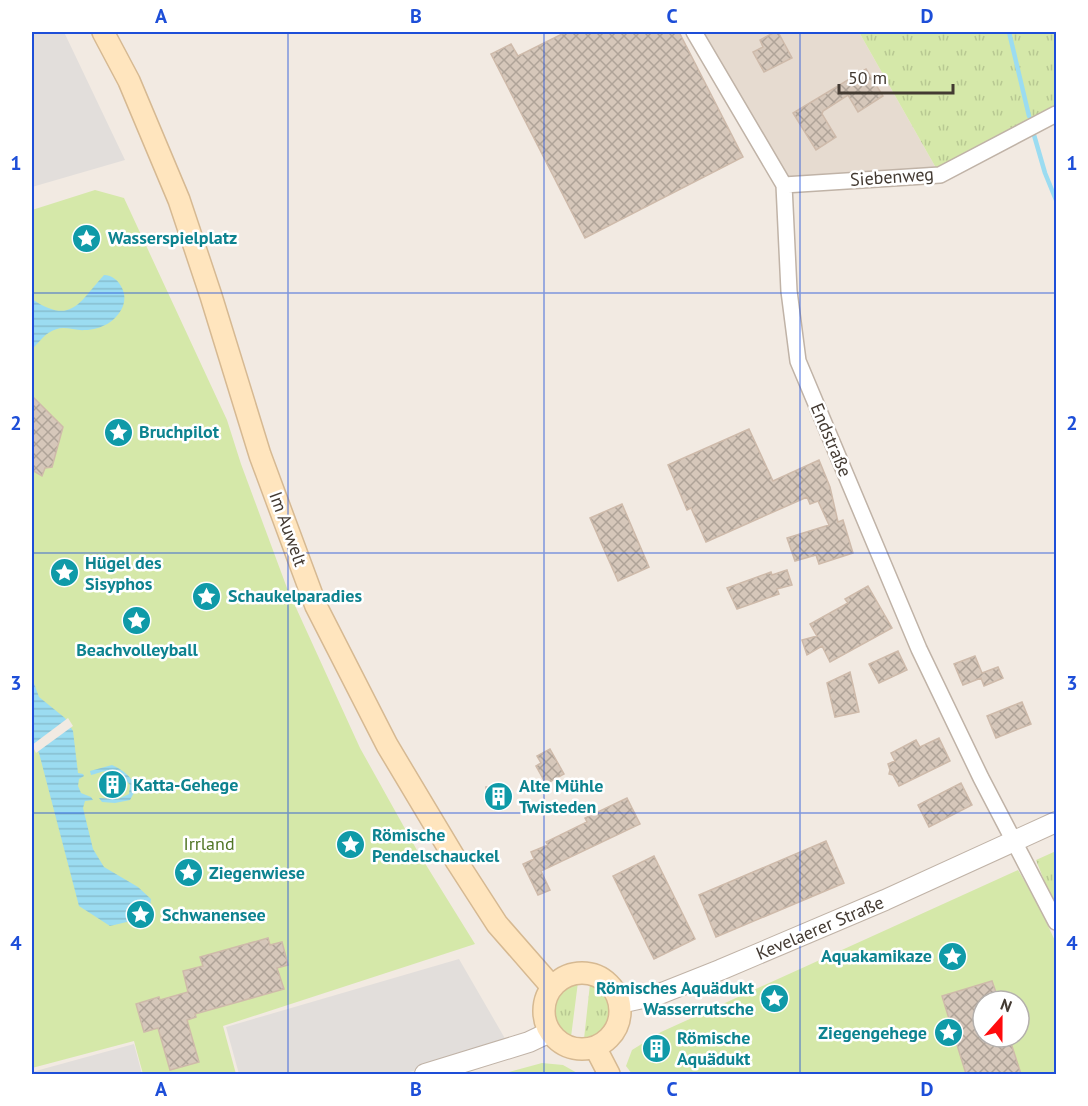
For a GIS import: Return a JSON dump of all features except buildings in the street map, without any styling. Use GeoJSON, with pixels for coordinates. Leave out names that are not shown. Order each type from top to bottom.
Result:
{"type":"FeatureCollection","features":[{"type":"Feature","properties":{"kind":"main road","name":"Im Auwelt"},"geometry":{"type":"LineString","coordinates":[[103,32],[129,81],[179,200],[260,455],[316,606],[387,745],[446,844],[496,924],[552,987]]}},
{"type":"Feature","properties":{"kind":"main road"},"geometry":{"type":"LineString","coordinates":[[573,974],[597,977],[615,992],[620,1004],[618,1021],[610,1036],[595,1047],[584,1049],[571,1048],[559,1042],[550,1032],[544,1010],[552,987],[573,974]]}},
{"type":"Feature","properties":{"kind":"main road"},"geometry":{"type":"LineString","coordinates":[[595,1047],[609,1074]]}},
{"type":"Feature","properties":{"kind":"street","name":"Endstraße"},"geometry":{"type":"LineString","coordinates":[[694,32],[784,185],[789,291],[798,361],[919,649],[981,778],[1015,840]]}},
{"type":"Feature","properties":{"kind":"street","name":"Siebenweg"},"geometry":{"type":"LineString","coordinates":[[784,185],[940,175],[1056,114]]}},
{"type":"Feature","properties":{"kind":"street","name":"Kevelaerer Straße"},"geometry":{"type":"LineString","coordinates":[[620,1004],[657,995],[720,970],[885,900],[1056,822]]}},
{"type":"Feature","properties":{"kind":"street"},"geometry":{"type":"LineString","coordinates":[[1015,840],[1056,922]]}},
{"type":"Feature","properties":{"kind":"street"},"geometry":{"type":"LineString","coordinates":[[425,1074],[529,1042],[550,1032]]}},
{"type":"Feature","properties":{"kind":"shaded area"},"geometry":{"type":"Polygon","coordinates":[[[32,32],[64,32],[125,160],[32,187],[32,32]]]}},
{"type":"Feature","properties":{"kind":"shaded area"},"geometry":{"type":"Polygon","coordinates":[[[694,32],[859,32],[940,175],[784,185],[694,32]]]}},
{"type":"Feature","properties":{"kind":"shaded area"},"geometry":{"type":"Polygon","coordinates":[[[459,959],[507,1042],[403,1074],[239,1074],[226,1027],[459,959]]]}},
{"type":"Feature","properties":{"kind":"shaded area"},"geometry":{"type":"Polygon","coordinates":[[[134,1044],[142,1074],[32,1074],[32,1072],[134,1044]]]}},
{"type":"Feature","properties":{"kind":"green space"},"geometry":{"type":"Polygon","coordinates":[[[859,32],[1056,32],[1056,114],[940,175],[859,32]]]}},
{"type":"Feature","properties":{"kind":"green space","name":"Irrland"},"geometry":{"type":"Polygon","coordinates":[[[95,190],[124,198],[227,420],[287,588],[360,748],[418,852],[475,944],[223,1026],[236,1074],[143,1074],[134,1041],[32,1068],[32,210],[95,190]]]}},
{"type":"Feature","properties":{"kind":"green space"},"geometry":{"type":"Polygon","coordinates":[[[1056,851],[1056,911],[1036,860],[1056,851]]]}},
{"type":"Feature","properties":{"kind":"green space"},"geometry":{"type":"Polygon","coordinates":[[[1018,870],[1036,900],[1056,943],[1056,1074],[632,1074],[626,1066],[632,1050],[661,1032],[1018,870]]]}},
{"type":"Feature","properties":{"kind":"green space"},"geometry":{"type":"Polygon","coordinates":[[[578,982],[571,1037],[557,1023],[553,1015],[553,1007],[560,991],[578,982]]]}},
{"type":"Feature","properties":{"kind":"green space"},"geometry":{"type":"Polygon","coordinates":[[[590,984],[599,989],[605,997],[608,1014],[601,1030],[594,1036],[584,1039],[590,984]]]}},
{"type":"Feature","properties":{"kind":"green space"},"geometry":{"type":"Polygon","coordinates":[[[542,1063],[563,1065],[579,1074],[502,1074],[542,1063]]]}},
{"type":"Feature","properties":{"kind":"water"},"geometry":{"type":"Polygon","coordinates":[[[104,275],[117,281],[124,292],[123,306],[117,316],[108,324],[91,330],[60,328],[53,330],[32,349],[32,299],[46,307],[66,310],[81,302],[104,275]]]}},
{"type":"Feature","properties":{"kind":"water"},"geometry":{"type":"Polygon","coordinates":[[[32,678],[39,697],[65,718],[73,731],[78,773],[84,776],[79,779],[78,786],[81,793],[93,800],[85,801],[83,808],[93,849],[104,867],[138,887],[151,899],[149,915],[110,926],[79,906],[39,753],[32,744],[32,678]]]}},
{"type":"Feature","properties":{"kind":"water"},"geometry":{"type":"Polygon","coordinates":[[[112,765],[127,774],[133,781],[136,789],[130,800],[115,803],[102,802],[99,798],[118,799],[129,794],[130,785],[117,772],[109,771],[91,775],[90,771],[112,765]]]}},
{"type":"Feature","properties":{"kind":"pier"},"geometry":{"type":"Polygon","coordinates":[[[68,718],[73,726],[36,753],[32,745],[68,718]]]}},
{"type":"Feature","properties":{"kind":"waterway"},"geometry":{"type":"LineString","coordinates":[[1009,32],[1029,116]]}},
{"type":"Feature","properties":{"kind":"waterway"},"geometry":{"type":"LineString","coordinates":[[1034,135],[1056,200]]}},
{"type":"Feature","properties":{"kind":"place","name":"Wasserspielplatz"},"geometry":{"type":"Point","coordinates":[87,238]}},
{"type":"Feature","properties":{"kind":"place","name":"Bruchpilot"},"geometry":{"type":"Point","coordinates":[118,432]}},
{"type":"Feature","properties":{"kind":"place","name":"Hügel des Sisyphos"},"geometry":{"type":"Point","coordinates":[64,573]}},
{"type":"Feature","properties":{"kind":"place","name":"Schaukelparadies"},"geometry":{"type":"Point","coordinates":[207,596]}},
{"type":"Feature","properties":{"kind":"place","name":"Beachvolleyball"},"geometry":{"type":"Point","coordinates":[137,621]}},
{"type":"Feature","properties":{"kind":"place","name":"Katta-Gehege"},"geometry":{"type":"Point","coordinates":[112,785]}},
{"type":"Feature","properties":{"kind":"place","name":"Alte Mühle Twisteden"},"geometry":{"type":"Point","coordinates":[498,796]}},
{"type":"Feature","properties":{"kind":"place","name":"Römische Pendelschauckel"},"geometry":{"type":"Point","coordinates":[351,845]}},
{"type":"Feature","properties":{"kind":"place","name":"Ziegenwiese"},"geometry":{"type":"Point","coordinates":[188,873]}},
{"type":"Feature","properties":{"kind":"place","name":"Schwanensee"},"geometry":{"type":"Point","coordinates":[141,915]}},
{"type":"Feature","properties":{"kind":"place","name":"Aquakamikaze"},"geometry":{"type":"Point","coordinates":[953,956]}},
{"type":"Feature","properties":{"kind":"place","name":"Römisches Aquädukt Wasserrutsche"},"geometry":{"type":"Point","coordinates":[775,998]}},
{"type":"Feature","properties":{"kind":"place","name":"Ziegengehege"},"geometry":{"type":"Point","coordinates":[948,1033]}},
{"type":"Feature","properties":{"kind":"place","name":"Römische Aquädukt"},"geometry":{"type":"Point","coordinates":[656,1048]}}]}
